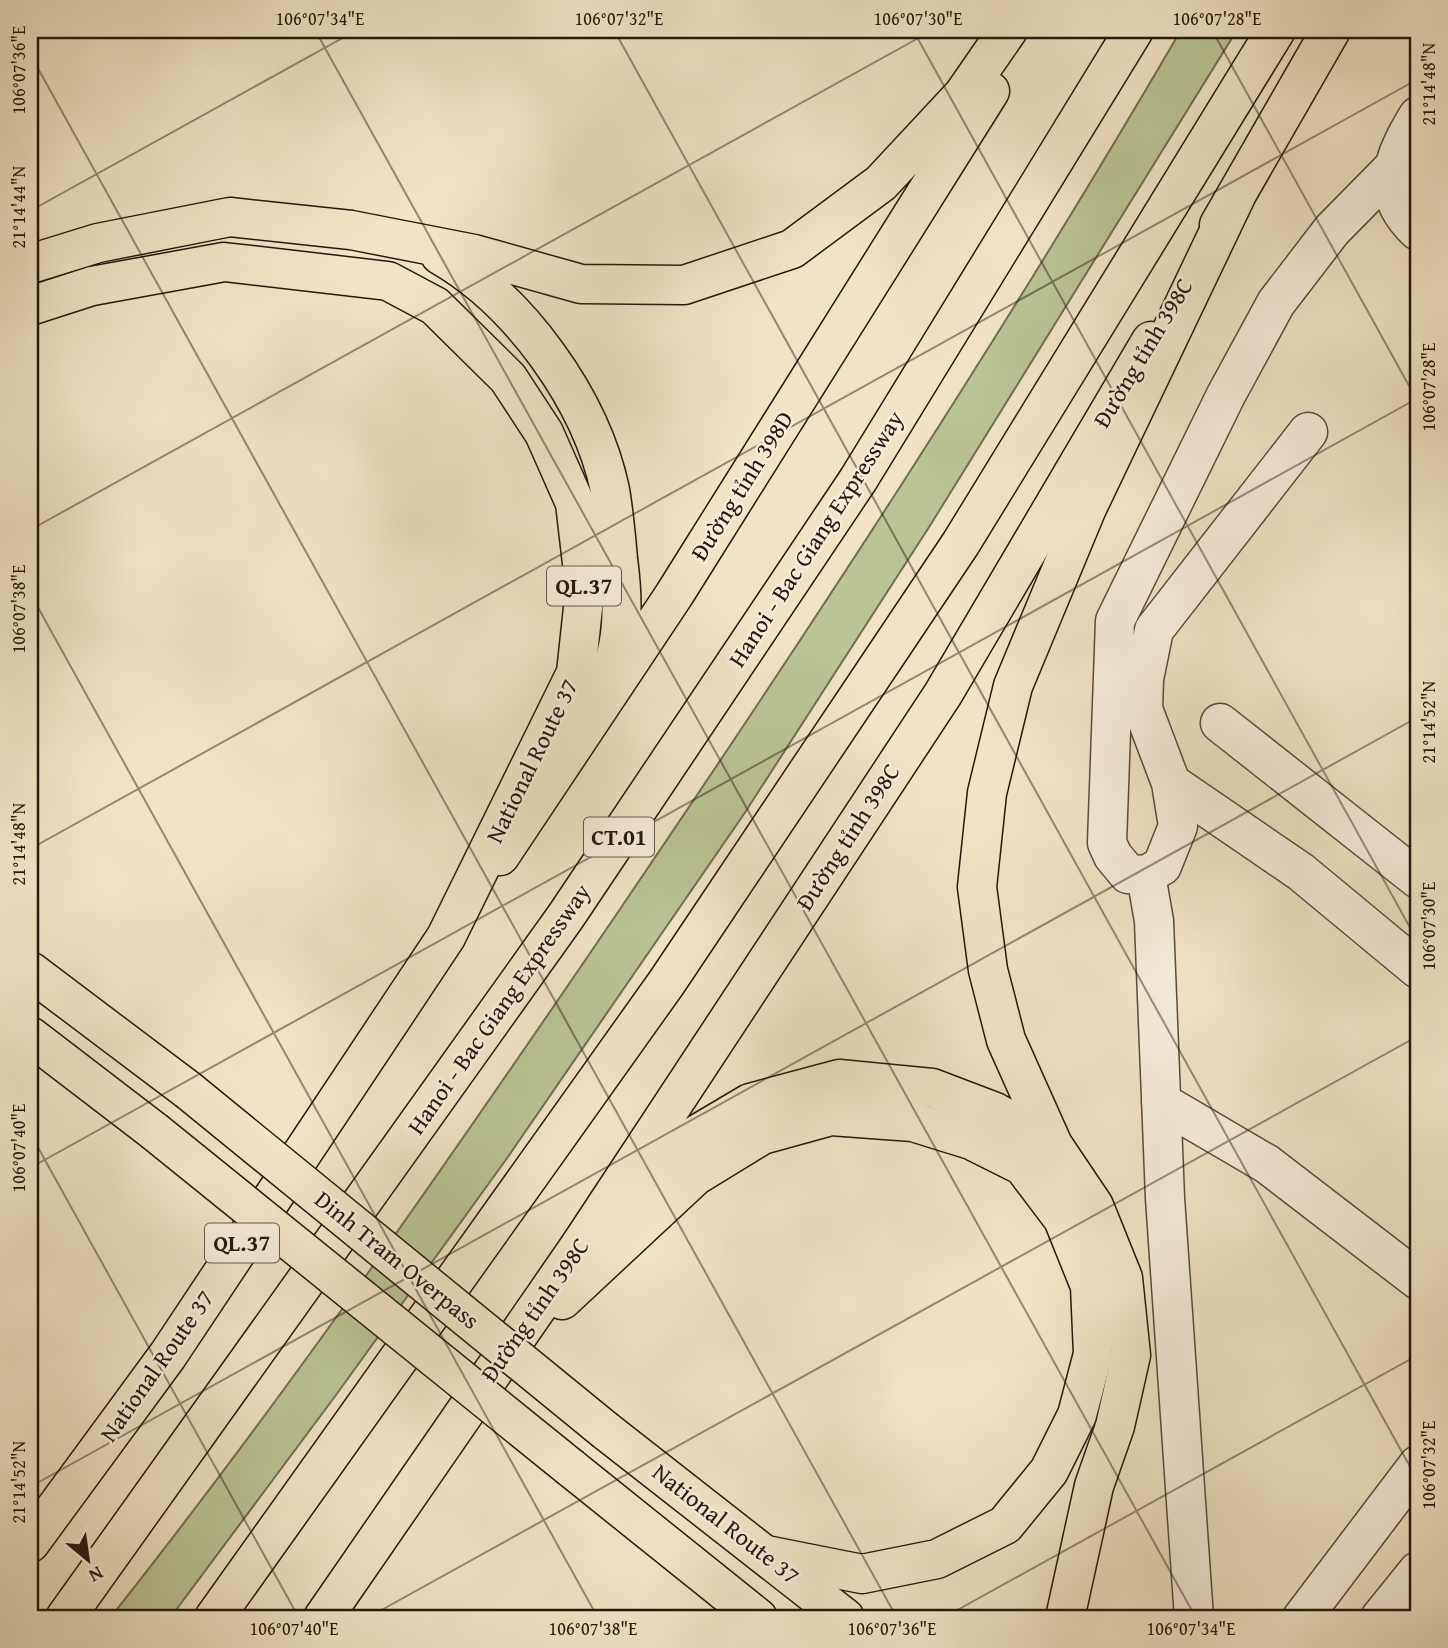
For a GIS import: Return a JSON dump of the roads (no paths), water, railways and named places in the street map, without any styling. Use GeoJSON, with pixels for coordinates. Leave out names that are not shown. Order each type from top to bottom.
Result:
{"type":"FeatureCollection","features":[{"type":"Feature","properties":{"kind":"main road"},"geometry":{"type":"LineString","coordinates":[[30,264],[98,243],[230,217],[351,230],[474,254],[581,284],[684,285],[792,249],[881,183],[963,95],[1008,30]]}},
{"type":"Feature","properties":{"kind":"main road","name":"Đường tỉnh 398D"},"geometry":{"type":"LineString","coordinates":[[446,937],[674,595],[1029,30]]}},
{"type":"Feature","properties":{"kind":"main road","name":"Hanoi - Bac Giang Expressway"},"geometry":{"type":"LineString","coordinates":[[65,1618],[574,904],[858,480],[1134,30]]}},
{"type":"Feature","properties":{"kind":"main road"},"geometry":{"type":"LineString","coordinates":[[214,1618],[667,982],[938,578],[1276,30]]}},
{"type":"Feature","properties":{"kind":"main road","name":"Đường tỉnh 398C"},"geometry":{"type":"LineString","coordinates":[[323,1618],[581,1244],[943,694],[1331,30]]}},
{"type":"Feature","properties":{"kind":"main road"},"geometry":{"type":"LineString","coordinates":[[1065,1618],[1094,1486],[1115,1426],[1131,1355],[1123,1278],[1094,1206],[1053,1145],[1006,1040],[988,970],[977,887],[987,793],[1013,686],[1081,521],[1235,198]]}},
{"type":"Feature","properties":{"kind":"main road"},"geometry":{"type":"LineString","coordinates":[[420,244],[468,271],[536,341],[582,410],[610,489],[621,583],[617,660],[559,767]]}},
{"type":"Feature","properties":{"kind":"main road","name":"National Route 37"},"geometry":{"type":"LineString","coordinates":[[30,306],[92,286],[225,262],[388,281],[435,306],[508,378],[544,433],[575,503],[585,589],[576,673],[446,937],[168,1355],[34,1535]]}},
{"type":"Feature","properties":{"kind":"main road","name":"Dinh Tram Overpass"},"geometry":{"type":"LineString","coordinates":[[30,971],[188,1090],[606,1430]]}},
{"type":"Feature","properties":{"kind":"main road"},"geometry":{"type":"LineString","coordinates":[[30,1035],[154,1131],[758,1618]]}},
{"type":"Feature","properties":{"kind":"main road"},"geometry":{"type":"LineString","coordinates":[[581,1244],[674,1148],[750,1103],[839,1079],[932,1088],[995,1112],[1053,1145]]}},
{"type":"Feature","properties":{"kind":"main road"},"geometry":{"type":"LineString","coordinates":[[506,1352],[695,1176],[762,1135],[831,1116],[913,1122],[971,1140],[1023,1166],[1063,1219],[1090,1286],[1093,1354],[1077,1415],[1049,1471],[1005,1525],[937,1559],[862,1574],[766,1555]]}},
{"type":"Feature","properties":{"kind":"main road","name":"National Route 37"},"geometry":{"type":"LineString","coordinates":[[606,1430],[845,1618]]}},
{"type":"Feature","properties":{"kind":"main road"},"geometry":{"type":"LineString","coordinates":[[346,1618],[389,1520]]}},
{"type":"Feature","properties":{"kind":"main road"},"geometry":{"type":"LineString","coordinates":[[713,1583],[729,1618]]}},
{"type":"Feature","properties":{"kind":"lane"},"geometry":{"type":"LineString","coordinates":[[1308,432],[1154,630],[1144,679],[1143,709],[1171,783],[1178,826],[1162,866],[1146,875],[1128,874],[1113,856],[1107,843],[1115,621],[1226,395],[1276,303],[1332,230],[1392,169],[1418,116]]}},
{"type":"Feature","properties":{"kind":"lane"},"geometry":{"type":"LineString","coordinates":[[1392,169],[1393,193],[1405,218],[1418,231]]}},
{"type":"Feature","properties":{"kind":"lane"},"geometry":{"type":"LineString","coordinates":[[1220,723],[1418,879]]}},
{"type":"Feature","properties":{"kind":"lane"},"geometry":{"type":"LineString","coordinates":[[1171,783],[1301,872],[1418,969]]}},
{"type":"Feature","properties":{"kind":"lane"},"geometry":{"type":"LineString","coordinates":[[1146,875],[1154,920],[1161,1102],[1182,1476],[1194,1618]]}},
{"type":"Feature","properties":{"kind":"lane"},"geometry":{"type":"LineString","coordinates":[[1161,1102],[1267,1164],[1418,1280]]}},
{"type":"Feature","properties":{"kind":"lane"},"geometry":{"type":"LineString","coordinates":[[1302,1618],[1418,1465]]}},
{"type":"Feature","properties":{"kind":"lane"},"geometry":{"type":"LineString","coordinates":[[1380,1618],[1418,1571]]}}]}
